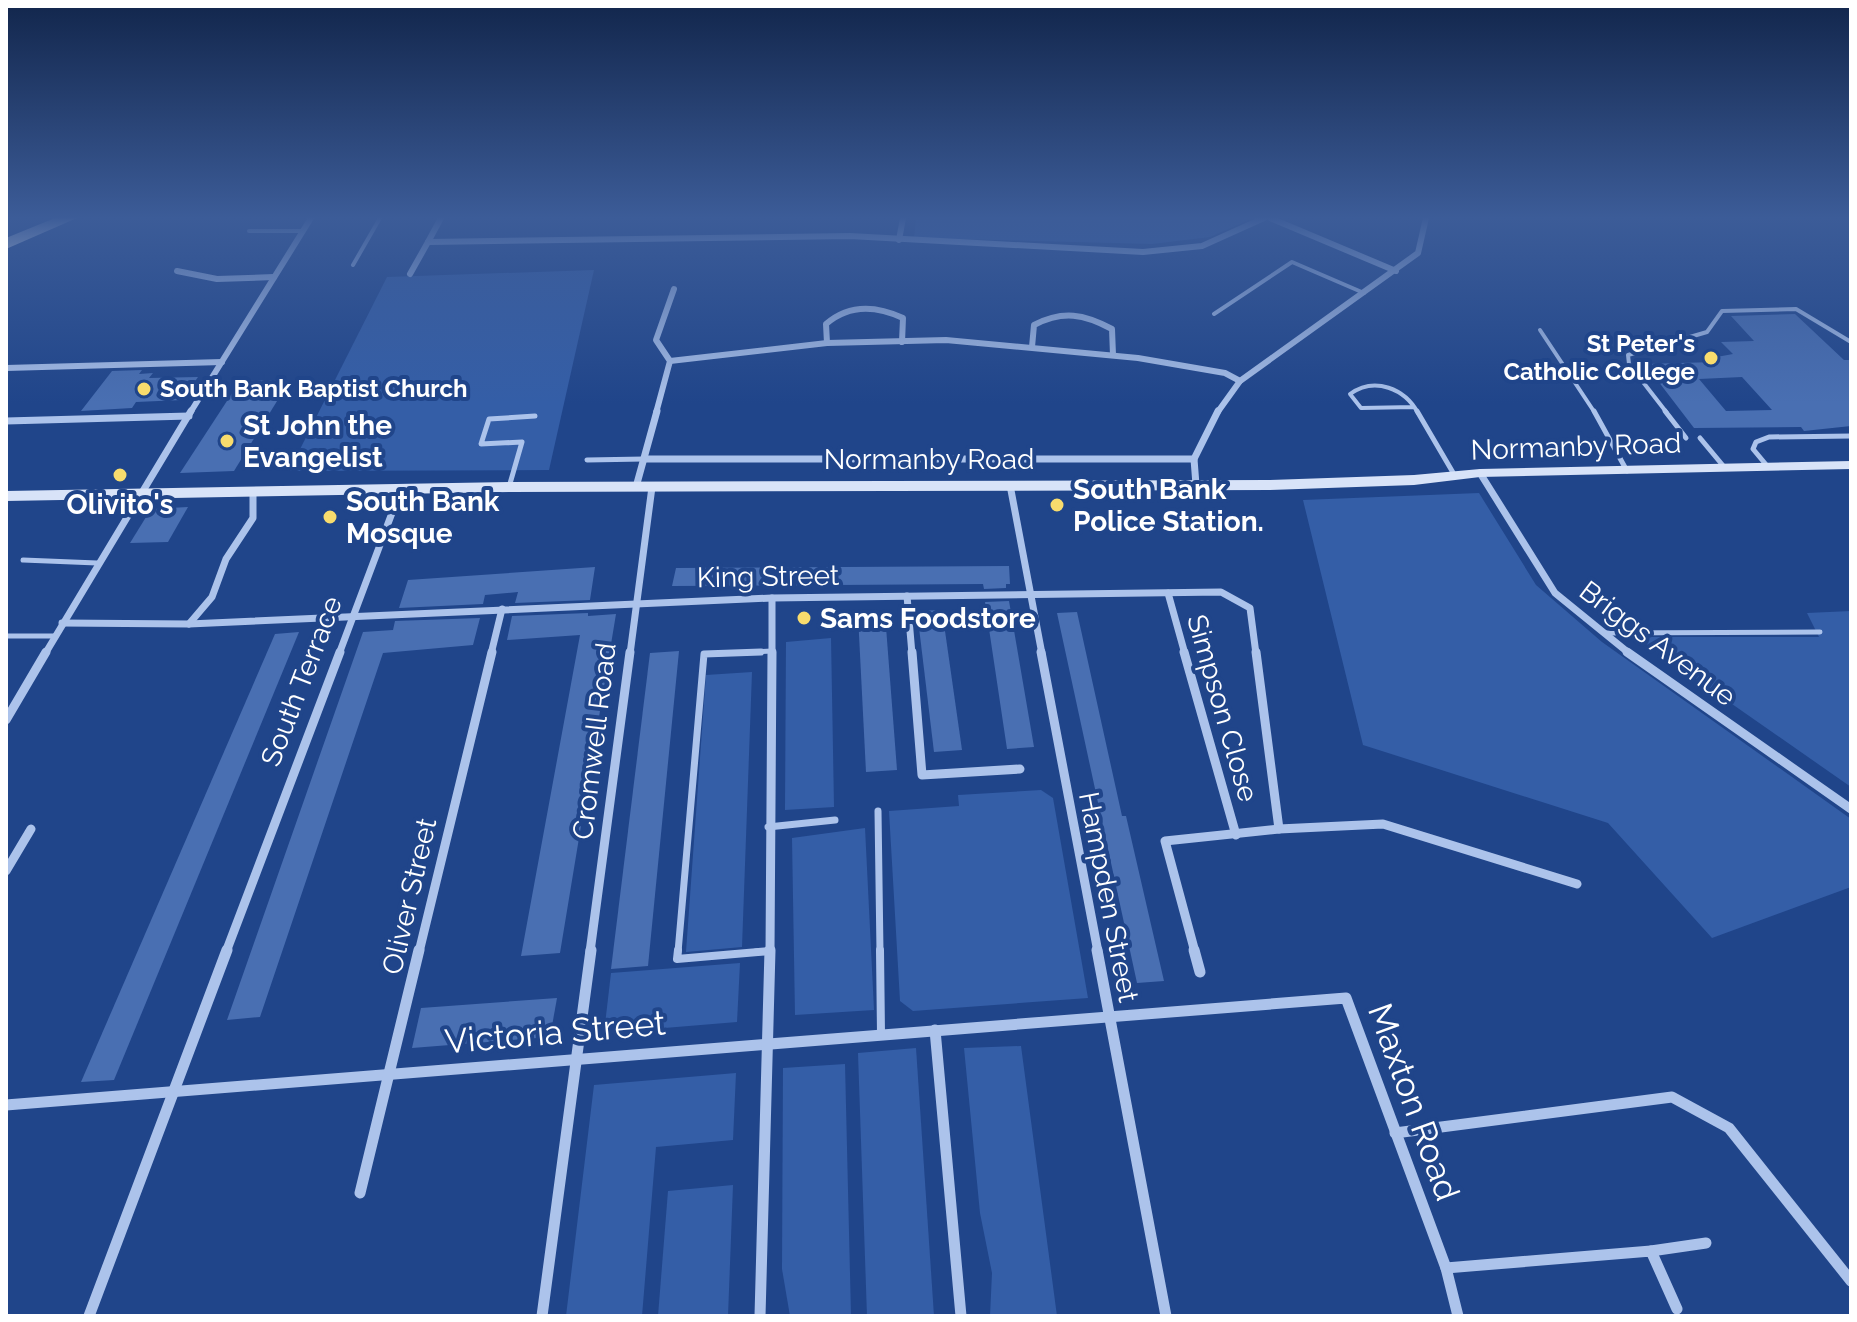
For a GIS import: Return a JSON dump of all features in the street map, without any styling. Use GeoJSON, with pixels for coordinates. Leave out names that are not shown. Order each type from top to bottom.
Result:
{"type":"FeatureCollection","features":[{"type":"Feature","properties":{"kind":"street"},"geometry":{"type":"LineString","coordinates":[[7,716],[97,563],[272,280]]}},
{"type":"Feature","properties":{"kind":"street"},"geometry":{"type":"LineString","coordinates":[[1196,485],[1194,459],[1220,407],[1240,381],[1384,280]]}},
{"type":"Feature","properties":{"kind":"street"},"geometry":{"type":"LineString","coordinates":[[636,487],[670,361],[656,340],[674,289]]}},
{"type":"Feature","properties":{"kind":"street"},"geometry":{"type":"LineString","coordinates":[[827,343],[826,324],[842,310],[884,309],[903,318],[902,342]]}},
{"type":"Feature","properties":{"kind":"street"},"geometry":{"type":"LineString","coordinates":[[1032,347],[1034,325],[1055,313],[1088,317],[1112,329],[1113,355]]}},
{"type":"Feature","properties":{"kind":"street"},"geometry":{"type":"LineString","coordinates":[[670,361],[827,343],[946,340],[1113,355],[1225,373],[1240,381]]}},
{"type":"Feature","properties":{"kind":"street"},"geometry":{"type":"LineString","coordinates":[[6,368],[222,362]]}},
{"type":"Feature","properties":{"kind":"street"},"geometry":{"type":"LineString","coordinates":[[6,421],[189,416]]}},
{"type":"Feature","properties":{"kind":"street"},"geometry":{"type":"LineString","coordinates":[[644,459],[1194,459]]}},
{"type":"Feature","properties":{"kind":"street","name":"Normanby Road"},"geometry":{"type":"LineString","coordinates":[[6,496],[509,487],[1196,485],[1480,473],[1851,465]]}},
{"type":"Feature","properties":{"kind":"street","name":"Briggs Avenue"},"geometry":{"type":"LineString","coordinates":[[1480,473],[1555,593],[1601,633],[1851,809]]}},
{"type":"Feature","properties":{"kind":"street","name":"Hampden Street"},"geometry":{"type":"LineString","coordinates":[[1010,485],[1166,1316]]}},
{"type":"Feature","properties":{"kind":"street","name":"Cromwell Road"},"geometry":{"type":"LineString","coordinates":[[577,1058],[652,487]]}},
{"type":"Feature","properties":{"kind":"street","name":"South Terrace"},"geometry":{"type":"LineString","coordinates":[[172,1091],[401,489]]}},
{"type":"Feature","properties":{"kind":"street"},"geometry":{"type":"LineString","coordinates":[[189,624],[212,597],[226,559],[253,518],[253,491]]}},
{"type":"Feature","properties":{"kind":"street","name":"King Street"},"geometry":{"type":"LineString","coordinates":[[62,623],[189,624],[350,618],[636,601],[1221,592],[1250,608],[1279,829]]}},
{"type":"Feature","properties":{"kind":"street","name":"Simpson Close"},"geometry":{"type":"LineString","coordinates":[[1168,593],[1236,835]]}},
{"type":"Feature","properties":{"kind":"street"},"geometry":{"type":"LineString","coordinates":[[907,596],[922,775],[1020,769]]}},
{"type":"Feature","properties":{"kind":"street"},"geometry":{"type":"LineString","coordinates":[[760,1316],[765,1044],[770,951],[768,827],[772,598]]}},
{"type":"Feature","properties":{"kind":"street","name":"Oliver Street"},"geometry":{"type":"LineString","coordinates":[[360,1193],[415,977],[502,609]]}},
{"type":"Feature","properties":{"kind":"street","name":"Simpson Close"},"geometry":{"type":"LineString","coordinates":[[1200,972],[1165,841],[1279,829],[1383,824],[1577,884]]}},
{"type":"Feature","properties":{"kind":"street"},"geometry":{"type":"LineString","coordinates":[[6,871],[31,829]]}},
{"type":"Feature","properties":{"kind":"street","name":"Maxton Road"},"geometry":{"type":"LineString","coordinates":[[1109,1017],[1346,998],[1446,1268],[1458,1316]]}},
{"type":"Feature","properties":{"kind":"street","name":"Victoria Street"},"geometry":{"type":"LineString","coordinates":[[6,1105],[1109,1017]]}},
{"type":"Feature","properties":{"kind":"street"},"geometry":{"type":"LineString","coordinates":[[935,1030],[961,1316]]}},
{"type":"Feature","properties":{"kind":"street"},"geometry":{"type":"LineString","coordinates":[[542,1316],[577,1058]]}},
{"type":"Feature","properties":{"kind":"street"},"geometry":{"type":"LineString","coordinates":[[89,1316],[172,1091]]}},
{"type":"Feature","properties":{"kind":"street"},"geometry":{"type":"LineString","coordinates":[[1395,1133],[1672,1097],[1729,1128],[1851,1281]]}},
{"type":"Feature","properties":{"kind":"street"},"geometry":{"type":"LineString","coordinates":[[1446,1268],[1651,1251],[1706,1243]]}},
{"type":"Feature","properties":{"kind":"street"},"geometry":{"type":"LineString","coordinates":[[1651,1251],[1677,1309]]}},
{"type":"Feature","properties":{"kind":"lane"},"geometry":{"type":"LineString","coordinates":[[1214,314],[1265,280]]}},
{"type":"Feature","properties":{"kind":"lane"},"geometry":{"type":"LineString","coordinates":[[1332,280],[1364,294]]}},
{"type":"Feature","properties":{"kind":"lane"},"geometry":{"type":"LineString","coordinates":[[1686,438],[1629,364],[1628,355],[1707,332],[1716,324],[1722,311],[1735,309],[1796,309],[1851,342]]}},
{"type":"Feature","properties":{"kind":"lane"},"geometry":{"type":"LineString","coordinates":[[1540,330],[1627,471]]}},
{"type":"Feature","properties":{"kind":"lane"},"geometry":{"type":"LineString","coordinates":[[1530,381],[1573,379]]}},
{"type":"Feature","properties":{"kind":"lane"},"geometry":{"type":"LineString","coordinates":[[1414,407],[1361,408],[1350,394],[1355,389],[1390,387],[1406,394],[1414,407],[1455,476]]}},
{"type":"Feature","properties":{"kind":"lane"},"geometry":{"type":"LineString","coordinates":[[509,487],[522,442],[481,444],[489,419],[535,416]]}},
{"type":"Feature","properties":{"kind":"lane"},"geometry":{"type":"LineString","coordinates":[[1768,467],[1753,449],[1756,442],[1769,437],[1851,436]]}},
{"type":"Feature","properties":{"kind":"lane"},"geometry":{"type":"LineString","coordinates":[[1700,438],[1725,468]]}},
{"type":"Feature","properties":{"kind":"lane"},"geometry":{"type":"LineString","coordinates":[[587,460],[644,459]]}},
{"type":"Feature","properties":{"kind":"lane"},"geometry":{"type":"LineString","coordinates":[[23,560],[97,563]]}},
{"type":"Feature","properties":{"kind":"lane"},"geometry":{"type":"LineString","coordinates":[[1601,633],[1820,632]]}},
{"type":"Feature","properties":{"kind":"lane"},"geometry":{"type":"LineString","coordinates":[[6,636],[54,636]]}},
{"type":"Feature","properties":{"kind":"lane"},"geometry":{"type":"LineString","coordinates":[[770,951],[677,959],[704,654],[772,651]]}},
{"type":"Feature","properties":{"kind":"lane"},"geometry":{"type":"LineString","coordinates":[[878,811],[881,1034]]}},
{"type":"Feature","properties":{"kind":"lane"},"geometry":{"type":"LineString","coordinates":[[768,827],[835,820]]}},
{"type":"Feature","properties":{"kind":"shaded area"},"geometry":{"type":"Polygon","coordinates":[[[386,280],[592,280],[549,470],[289,471],[386,280]]]}},
{"type":"Feature","properties":{"kind":"shaded area"},"geometry":{"type":"Polygon","coordinates":[[[1479,493],[1536,585],[1602,642],[1851,819],[1851,887],[1712,938],[1608,823],[1363,745],[1303,500],[1479,493]]]}},
{"type":"Feature","properties":{"kind":"shaded area"},"geometry":{"type":"Polygon","coordinates":[[[1851,611],[1851,787],[1636,637],[1819,637],[1807,613],[1851,611]]]}},
{"type":"Feature","properties":{"kind":"shaded area"},"geometry":{"type":"Polygon","coordinates":[[[831,638],[834,807],[785,810],[786,642],[831,638]]]}},
{"type":"Feature","properties":{"kind":"shaded area"},"geometry":{"type":"Polygon","coordinates":[[[752,672],[742,947],[686,952],[706,675],[752,672]]]}},
{"type":"Feature","properties":{"kind":"shaded area"},"geometry":{"type":"Polygon","coordinates":[[[1041,790],[1053,798],[1088,998],[913,1011],[900,1001],[889,811],[959,806],[958,795],[1041,790]]]}},
{"type":"Feature","properties":{"kind":"shaded area"},"geometry":{"type":"Polygon","coordinates":[[[865,828],[874,1010],[795,1015],[792,838],[865,828]]]}},
{"type":"Feature","properties":{"kind":"shaded area"},"geometry":{"type":"Polygon","coordinates":[[[740,963],[737,1022],[604,1033],[611,973],[740,963]]]}},
{"type":"Feature","properties":{"kind":"shaded area"},"geometry":{"type":"Polygon","coordinates":[[[1021,1046],[1057,1316],[990,1316],[992,1273],[980,1213],[964,1048],[1021,1046]]]}},
{"type":"Feature","properties":{"kind":"shaded area"},"geometry":{"type":"Polygon","coordinates":[[[916,1048],[934,1316],[867,1316],[858,1053],[916,1048]]]}},
{"type":"Feature","properties":{"kind":"shaded area"},"geometry":{"type":"Polygon","coordinates":[[[845,1064],[851,1316],[790,1316],[782,1269],[783,1068],[845,1064]]]}},
{"type":"Feature","properties":{"kind":"shaded area"},"geometry":{"type":"Polygon","coordinates":[[[736,1073],[733,1140],[656,1147],[642,1316],[566,1316],[594,1085],[736,1073]]]}},
{"type":"Feature","properties":{"kind":"shaded area"},"geometry":{"type":"Polygon","coordinates":[[[733,1185],[728,1316],[658,1316],[668,1191],[733,1185]]]}},
{"type":"Feature","properties":{"kind":"building"},"geometry":{"type":"Polygon","coordinates":[[[1795,314],[1844,360],[1851,360],[1851,426],[1804,431],[1801,427],[1694,428],[1645,364],[1715,362],[1711,358],[1733,354],[1721,342],[1754,341],[1731,316],[1795,314]],[[1742,377],[1699,379],[1726,411],[1772,410],[1742,377]]]}},
{"type":"Feature","properties":{"kind":"building","name":"South Bank Baptist Church"},"geometry":{"type":"Polygon","coordinates":[[[142,370],[139,374],[153,373],[149,378],[198,377],[182,400],[136,402],[132,408],[81,411],[112,371],[142,370]]]}},
{"type":"Feature","properties":{"kind":"building","name":"St John the Evangelist"},"geometry":{"type":"Polygon","coordinates":[[[290,380],[234,471],[180,473],[240,381],[290,380]]]}},
{"type":"Feature","properties":{"kind":"building"},"geometry":{"type":"Polygon","coordinates":[[[188,507],[168,542],[130,543],[151,509],[188,507]]]}},
{"type":"Feature","properties":{"kind":"building"},"geometry":{"type":"Polygon","coordinates":[[[1009,566],[1010,584],[1006,584],[1006,588],[984,589],[983,584],[672,586],[676,568],[1009,566]]]}},
{"type":"Feature","properties":{"kind":"building"},"geometry":{"type":"Polygon","coordinates":[[[595,567],[590,600],[515,603],[518,592],[485,595],[483,604],[399,608],[408,580],[595,567]]]}},
{"type":"Feature","properties":{"kind":"building"},"geometry":{"type":"Polygon","coordinates":[[[1009,601],[1034,747],[1007,749],[985,602],[1009,601]]]}},
{"type":"Feature","properties":{"kind":"building"},"geometry":{"type":"Polygon","coordinates":[[[942,610],[962,750],[934,752],[917,611],[942,610]]]}},
{"type":"Feature","properties":{"kind":"building"},"geometry":{"type":"Polygon","coordinates":[[[1077,612],[1122,816],[1126,816],[1164,981],[1137,983],[1057,613],[1077,612]]]}},
{"type":"Feature","properties":{"kind":"building"},"geometry":{"type":"Polygon","coordinates":[[[588,613],[588,616],[616,614],[560,953],[521,956],[580,635],[507,640],[512,616],[588,613]]]}},
{"type":"Feature","properties":{"kind":"building"},"geometry":{"type":"Polygon","coordinates":[[[885,614],[897,770],[866,772],[858,615],[885,614]]]}},
{"type":"Feature","properties":{"kind":"building"},"geometry":{"type":"Polygon","coordinates":[[[480,618],[473,645],[383,653],[260,1017],[227,1020],[363,632],[393,630],[395,621],[480,618]]]}},
{"type":"Feature","properties":{"kind":"building"},"geometry":{"type":"Polygon","coordinates":[[[299,632],[114,1080],[81,1082],[275,634],[299,632]]]}},
{"type":"Feature","properties":{"kind":"building"},"geometry":{"type":"Polygon","coordinates":[[[679,651],[648,966],[611,969],[650,653],[679,651]]]}},
{"type":"Feature","properties":{"kind":"building"},"geometry":{"type":"Polygon","coordinates":[[[557,998],[550,1037],[412,1048],[421,1008],[557,998]]]}},
{"type":"Feature","properties":{"kind":"place","name":"St Peter's Catholic College"},"geometry":{"type":"Point","coordinates":[1711,358]}},
{"type":"Feature","properties":{"kind":"place","name":"South Bank Baptist Church"},"geometry":{"type":"Point","coordinates":[144,389]}},
{"type":"Feature","properties":{"kind":"place","name":"St John the Evangelist"},"geometry":{"type":"Point","coordinates":[227,441]}},
{"type":"Feature","properties":{"kind":"place","name":"Olivito's"},"geometry":{"type":"Point","coordinates":[120,475]}},
{"type":"Feature","properties":{"kind":"place","name":"South Bank Police Station."},"geometry":{"type":"Point","coordinates":[1057,505]}},
{"type":"Feature","properties":{"kind":"place","name":"South Bank Mosque"},"geometry":{"type":"Point","coordinates":[330,517]}},
{"type":"Feature","properties":{"kind":"place","name":"Sams Foodstore"},"geometry":{"type":"Point","coordinates":[804,618]}}]}
